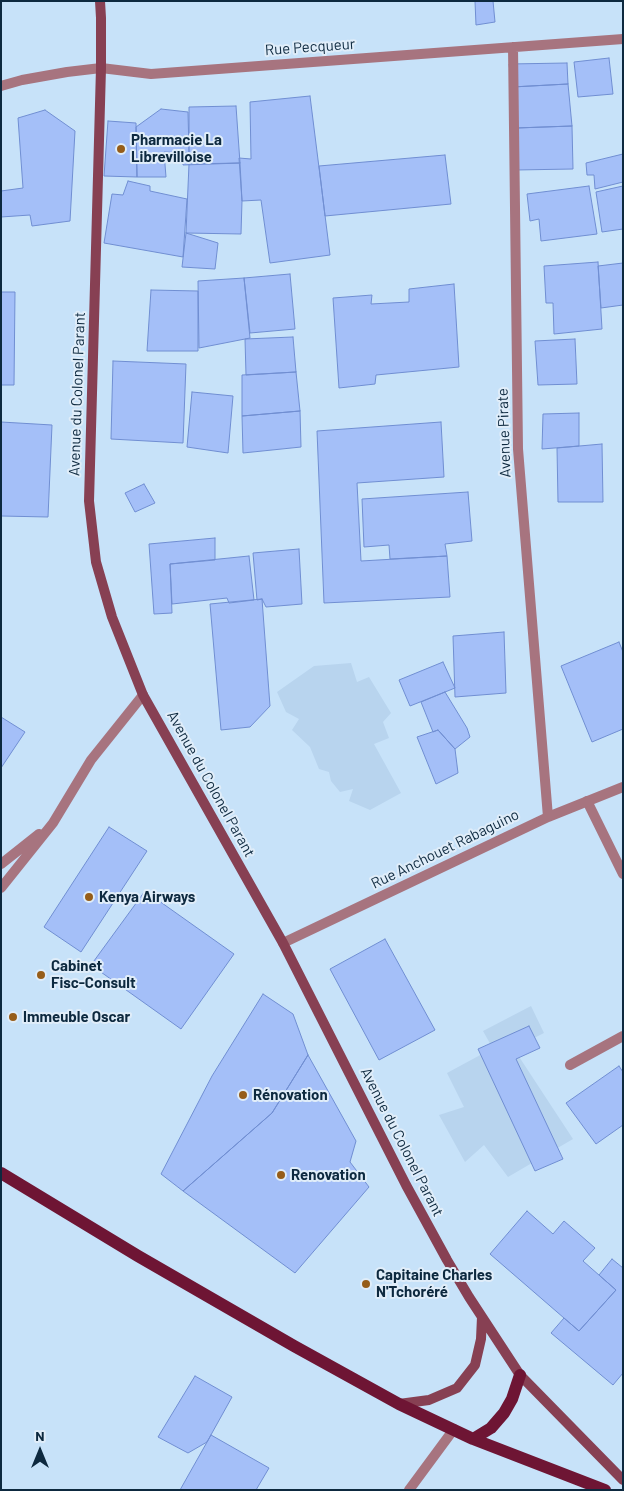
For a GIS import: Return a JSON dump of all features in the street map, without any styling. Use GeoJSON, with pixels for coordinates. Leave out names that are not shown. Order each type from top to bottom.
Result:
{"type":"FeatureCollection","features":[{"type":"Feature","properties":{"kind":"main road","name":"Avenue du Colonel Parant"},"geometry":{"type":"LineString","coordinates":[[100,1],[89,501],[96,562],[112,617],[143,695],[283,943],[406,1185],[447,1260],[520,1375],[623,1480]]}},
{"type":"Feature","properties":{"kind":"main road"},"geometry":{"type":"LineString","coordinates":[[1,1173],[156,1266],[399,1404],[473,1439],[605,1490]]}},
{"type":"Feature","properties":{"kind":"main road"},"geometry":{"type":"LineString","coordinates":[[399,1404],[429,1400],[457,1388],[475,1364],[482,1317]]}},
{"type":"Feature","properties":{"kind":"main road"},"geometry":{"type":"LineString","coordinates":[[473,1439],[491,1428],[504,1413],[512,1400],[520,1375]]}},
{"type":"Feature","properties":{"kind":"street","name":"Rue Pecqueur"},"geometry":{"type":"LineString","coordinates":[[1,86],[22,80],[100,68],[151,74],[623,39]]}},
{"type":"Feature","properties":{"kind":"street","name":"Avenue Pirate"},"geometry":{"type":"LineString","coordinates":[[513,47],[518,449],[548,816]]}},
{"type":"Feature","properties":{"kind":"street"},"geometry":{"type":"LineString","coordinates":[[1,888],[53,823],[91,760],[143,695]]}},
{"type":"Feature","properties":{"kind":"street","name":"Rue Anchouet Rabaguino"},"geometry":{"type":"LineString","coordinates":[[283,943],[548,816],[623,786]]}},
{"type":"Feature","properties":{"kind":"street"},"geometry":{"type":"LineString","coordinates":[[587,801],[623,874]]}},
{"type":"Feature","properties":{"kind":"street"},"geometry":{"type":"LineString","coordinates":[[1,864],[53,823]]}},
{"type":"Feature","properties":{"kind":"street"},"geometry":{"type":"LineString","coordinates":[[570,1065],[623,1036]]}},
{"type":"Feature","properties":{"kind":"street"},"geometry":{"type":"LineString","coordinates":[[409,1490],[454,1429]]}},
{"type":"Feature","properties":{"kind":"shaded area"},"geometry":{"type":"Polygon","coordinates":[[[351,663],[357,682],[369,677],[391,713],[383,722],[389,738],[374,744],[401,793],[370,810],[349,801],[353,789],[340,792],[331,781],[329,772],[319,769],[310,747],[292,730],[299,719],[286,712],[277,692],[314,666],[351,663]]]}},
{"type":"Feature","properties":{"kind":"shaded area"},"geometry":{"type":"Polygon","coordinates":[[[531,1006],[544,1033],[514,1048],[512,1046],[573,1139],[508,1177],[484,1145],[465,1162],[439,1115],[464,1107],[447,1073],[508,1040],[492,1047],[483,1031],[531,1006]]]}},
{"type":"Feature","properties":{"kind":"building"},"geometry":{"type":"Polygon","coordinates":[[[475,1],[493,1],[495,22],[476,25],[475,1]]]}},
{"type":"Feature","properties":{"kind":"building"},"geometry":{"type":"Polygon","coordinates":[[[609,58],[613,94],[578,97],[574,62],[609,58]]]}},
{"type":"Feature","properties":{"kind":"building"},"geometry":{"type":"Polygon","coordinates":[[[567,63],[568,84],[512,87],[509,64],[567,63]]]}},
{"type":"Feature","properties":{"kind":"building"},"geometry":{"type":"Polygon","coordinates":[[[568,84],[572,126],[516,128],[512,87],[568,84]]]}},
{"type":"Feature","properties":{"kind":"building"},"geometry":{"type":"Polygon","coordinates":[[[310,96],[330,255],[270,263],[261,200],[242,201],[239,158],[251,159],[250,102],[310,96]]]}},
{"type":"Feature","properties":{"kind":"building"},"geometry":{"type":"Polygon","coordinates":[[[236,106],[240,163],[183,165],[183,152],[189,153],[189,107],[236,106]]]}},
{"type":"Feature","properties":{"kind":"building"},"geometry":{"type":"Polygon","coordinates":[[[161,109],[188,112],[189,153],[164,152],[166,177],[137,177],[136,127],[161,109]]]}},
{"type":"Feature","properties":{"kind":"building"},"geometry":{"type":"Polygon","coordinates":[[[45,110],[75,131],[70,221],[32,226],[30,215],[1,217],[1,191],[23,188],[18,118],[45,110]]]}},
{"type":"Feature","properties":{"kind":"building","name":"Pharmacie La Librevilloise"},"geometry":{"type":"Polygon","coordinates":[[[108,121],[136,123],[137,177],[104,176],[108,121]]]}},
{"type":"Feature","properties":{"kind":"building"},"geometry":{"type":"Polygon","coordinates":[[[572,126],[573,169],[516,170],[516,128],[572,126]]]}},
{"type":"Feature","properties":{"kind":"building"},"geometry":{"type":"Polygon","coordinates":[[[623,154],[623,182],[595,189],[594,175],[587,175],[586,163],[623,154]]]}},
{"type":"Feature","properties":{"kind":"building"},"geometry":{"type":"Polygon","coordinates":[[[445,155],[451,204],[325,216],[319,166],[445,155]]]}},
{"type":"Feature","properties":{"kind":"building"},"geometry":{"type":"Polygon","coordinates":[[[240,163],[241,234],[186,233],[189,164],[240,163]]]}},
{"type":"Feature","properties":{"kind":"building"},"geometry":{"type":"Polygon","coordinates":[[[128,181],[150,186],[150,191],[187,199],[183,257],[104,243],[112,194],[123,195],[128,181]]]}},
{"type":"Feature","properties":{"kind":"building"},"geometry":{"type":"Polygon","coordinates":[[[589,186],[597,234],[541,241],[539,219],[530,221],[527,194],[589,186]]]}},
{"type":"Feature","properties":{"kind":"building"},"geometry":{"type":"Polygon","coordinates":[[[623,186],[623,229],[602,232],[596,192],[623,186]]]}},
{"type":"Feature","properties":{"kind":"building"},"geometry":{"type":"Polygon","coordinates":[[[186,233],[218,243],[215,269],[182,267],[186,233]]]}},
{"type":"Feature","properties":{"kind":"building"},"geometry":{"type":"Polygon","coordinates":[[[598,262],[602,329],[554,334],[553,303],[546,303],[544,266],[598,262]]]}},
{"type":"Feature","properties":{"kind":"building"},"geometry":{"type":"Polygon","coordinates":[[[623,263],[623,305],[601,308],[598,266],[623,263]]]}},
{"type":"Feature","properties":{"kind":"building"},"geometry":{"type":"Polygon","coordinates":[[[290,274],[295,329],[250,333],[244,278],[290,274]]]}},
{"type":"Feature","properties":{"kind":"building"},"geometry":{"type":"Polygon","coordinates":[[[244,278],[250,338],[199,348],[198,281],[244,278]]]}},
{"type":"Feature","properties":{"kind":"building"},"geometry":{"type":"Polygon","coordinates":[[[454,284],[459,367],[376,375],[375,384],[339,388],[333,298],[372,295],[371,304],[409,302],[409,289],[454,284]]]}},
{"type":"Feature","properties":{"kind":"building"},"geometry":{"type":"Polygon","coordinates":[[[151,290],[198,291],[198,351],[147,351],[151,290]]]}},
{"type":"Feature","properties":{"kind":"building"},"geometry":{"type":"Polygon","coordinates":[[[1,292],[15,292],[14,385],[1,385],[1,292]]]}},
{"type":"Feature","properties":{"kind":"building"},"geometry":{"type":"Polygon","coordinates":[[[293,337],[296,372],[246,375],[245,339],[293,337]]]}},
{"type":"Feature","properties":{"kind":"building"},"geometry":{"type":"Polygon","coordinates":[[[575,339],[577,384],[538,385],[535,341],[575,339]]]}},
{"type":"Feature","properties":{"kind":"building"},"geometry":{"type":"Polygon","coordinates":[[[113,361],[186,364],[183,443],[111,439],[113,361]]]}},
{"type":"Feature","properties":{"kind":"building"},"geometry":{"type":"Polygon","coordinates":[[[296,372],[300,411],[242,416],[242,375],[296,372]]]}},
{"type":"Feature","properties":{"kind":"building"},"geometry":{"type":"Polygon","coordinates":[[[192,392],[233,396],[228,453],[187,447],[192,392]]]}},
{"type":"Feature","properties":{"kind":"building"},"geometry":{"type":"Polygon","coordinates":[[[300,411],[301,447],[243,453],[242,416],[300,411]]]}},
{"type":"Feature","properties":{"kind":"building"},"geometry":{"type":"Polygon","coordinates":[[[579,413],[579,446],[542,449],[543,414],[579,413]]]}},
{"type":"Feature","properties":{"kind":"building"},"geometry":{"type":"Polygon","coordinates":[[[1,422],[52,425],[48,517],[1,516],[1,422]]]}},
{"type":"Feature","properties":{"kind":"building"},"geometry":{"type":"Polygon","coordinates":[[[441,422],[444,477],[357,483],[361,561],[447,556],[450,597],[324,603],[317,431],[441,422]]]}},
{"type":"Feature","properties":{"kind":"building"},"geometry":{"type":"Polygon","coordinates":[[[602,444],[603,502],[558,502],[557,448],[602,444]]]}},
{"type":"Feature","properties":{"kind":"building"},"geometry":{"type":"Polygon","coordinates":[[[144,484],[155,503],[135,512],[125,493],[144,484]]]}},
{"type":"Feature","properties":{"kind":"building"},"geometry":{"type":"Polygon","coordinates":[[[468,492],[472,541],[445,544],[447,556],[390,559],[389,545],[364,547],[362,499],[468,492]]]}},
{"type":"Feature","properties":{"kind":"building"},"geometry":{"type":"Polygon","coordinates":[[[215,538],[215,560],[170,564],[172,613],[154,614],[149,544],[215,538]]]}},
{"type":"Feature","properties":{"kind":"building"},"geometry":{"type":"Polygon","coordinates":[[[299,549],[302,604],[266,607],[262,599],[257,600],[253,553],[299,549]]]}},
{"type":"Feature","properties":{"kind":"building"},"geometry":{"type":"Polygon","coordinates":[[[249,556],[254,600],[229,603],[227,598],[172,604],[170,564],[249,556]]]}},
{"type":"Feature","properties":{"kind":"building"},"geometry":{"type":"Polygon","coordinates":[[[262,599],[270,706],[250,727],[221,730],[210,604],[262,599]]]}},
{"type":"Feature","properties":{"kind":"building"},"geometry":{"type":"Polygon","coordinates":[[[504,632],[506,693],[455,697],[453,636],[504,632]]]}},
{"type":"Feature","properties":{"kind":"building"},"geometry":{"type":"Polygon","coordinates":[[[619,642],[623,652],[623,729],[592,742],[561,666],[619,642]]]}},
{"type":"Feature","properties":{"kind":"building"},"geometry":{"type":"Polygon","coordinates":[[[443,662],[455,688],[410,706],[399,680],[443,662]]]}},
{"type":"Feature","properties":{"kind":"building"},"geometry":{"type":"Polygon","coordinates":[[[445,692],[467,728],[470,737],[455,749],[438,730],[433,732],[421,702],[445,692]]]}},
{"type":"Feature","properties":{"kind":"building"},"geometry":{"type":"Polygon","coordinates":[[[1,717],[25,732],[1,768],[1,717]]]}},
{"type":"Feature","properties":{"kind":"building"},"geometry":{"type":"Polygon","coordinates":[[[438,730],[455,749],[458,773],[436,784],[417,737],[438,730]]]}},
{"type":"Feature","properties":{"kind":"building"},"geometry":{"type":"Polygon","coordinates":[[[109,827],[147,851],[81,952],[44,927],[109,827]]]}},
{"type":"Feature","properties":{"kind":"building"},"geometry":{"type":"Polygon","coordinates":[[[145,891],[234,954],[181,1029],[91,965],[145,891]]]}},
{"type":"Feature","properties":{"kind":"building"},"geometry":{"type":"Polygon","coordinates":[[[385,939],[435,1030],[379,1060],[330,969],[385,939]]]}},
{"type":"Feature","properties":{"kind":"building","name":"Rénovation"},"geometry":{"type":"Polygon","coordinates":[[[263,994],[293,1014],[308,1055],[272,1113],[183,1191],[161,1174],[212,1076],[263,994]]]}},
{"type":"Feature","properties":{"kind":"building"},"geometry":{"type":"Polygon","coordinates":[[[529,1026],[540,1048],[516,1059],[563,1159],[535,1171],[478,1049],[529,1026]]]}},
{"type":"Feature","properties":{"kind":"building","name":"Renovation"},"geometry":{"type":"Polygon","coordinates":[[[308,1055],[356,1141],[350,1162],[369,1187],[295,1273],[183,1191],[272,1113],[308,1055]]]}},
{"type":"Feature","properties":{"kind":"building"},"geometry":{"type":"Polygon","coordinates":[[[619,1066],[623,1072],[623,1125],[596,1144],[566,1103],[619,1066]]]}},
{"type":"Feature","properties":{"kind":"building"},"geometry":{"type":"Polygon","coordinates":[[[527,1211],[553,1234],[564,1221],[595,1248],[583,1261],[616,1290],[579,1331],[490,1254],[527,1211]]]}},
{"type":"Feature","properties":{"kind":"building"},"geometry":{"type":"Polygon","coordinates":[[[612,1259],[623,1268],[623,1373],[613,1385],[551,1333],[564,1318],[579,1331],[616,1290],[599,1275],[612,1259]]]}},
{"type":"Feature","properties":{"kind":"building"},"geometry":{"type":"Polygon","coordinates":[[[195,1376],[232,1397],[207,1442],[188,1453],[158,1437],[195,1376]]]}},
{"type":"Feature","properties":{"kind":"building"},"geometry":{"type":"Polygon","coordinates":[[[211,1435],[269,1468],[256,1490],[180,1490],[211,1435]]]}},
{"type":"Feature","properties":{"kind":"place","name":"Pharmacie La Librevilloise"},"geometry":{"type":"Point","coordinates":[121,149]}},
{"type":"Feature","properties":{"kind":"place","name":"Kenya Airways"},"geometry":{"type":"Point","coordinates":[89,897]}},
{"type":"Feature","properties":{"kind":"place","name":"Cabinet Fisc-Consult"},"geometry":{"type":"Point","coordinates":[41,975]}},
{"type":"Feature","properties":{"kind":"place","name":"Immeuble Oscar"},"geometry":{"type":"Point","coordinates":[13,1017]}},
{"type":"Feature","properties":{"kind":"place","name":"Rénovation"},"geometry":{"type":"Point","coordinates":[243,1095]}},
{"type":"Feature","properties":{"kind":"place","name":"Renovation"},"geometry":{"type":"Point","coordinates":[281,1175]}},
{"type":"Feature","properties":{"kind":"place","name":"Capitaine Charles N'Tchoréré"},"geometry":{"type":"Point","coordinates":[366,1284]}}]}
